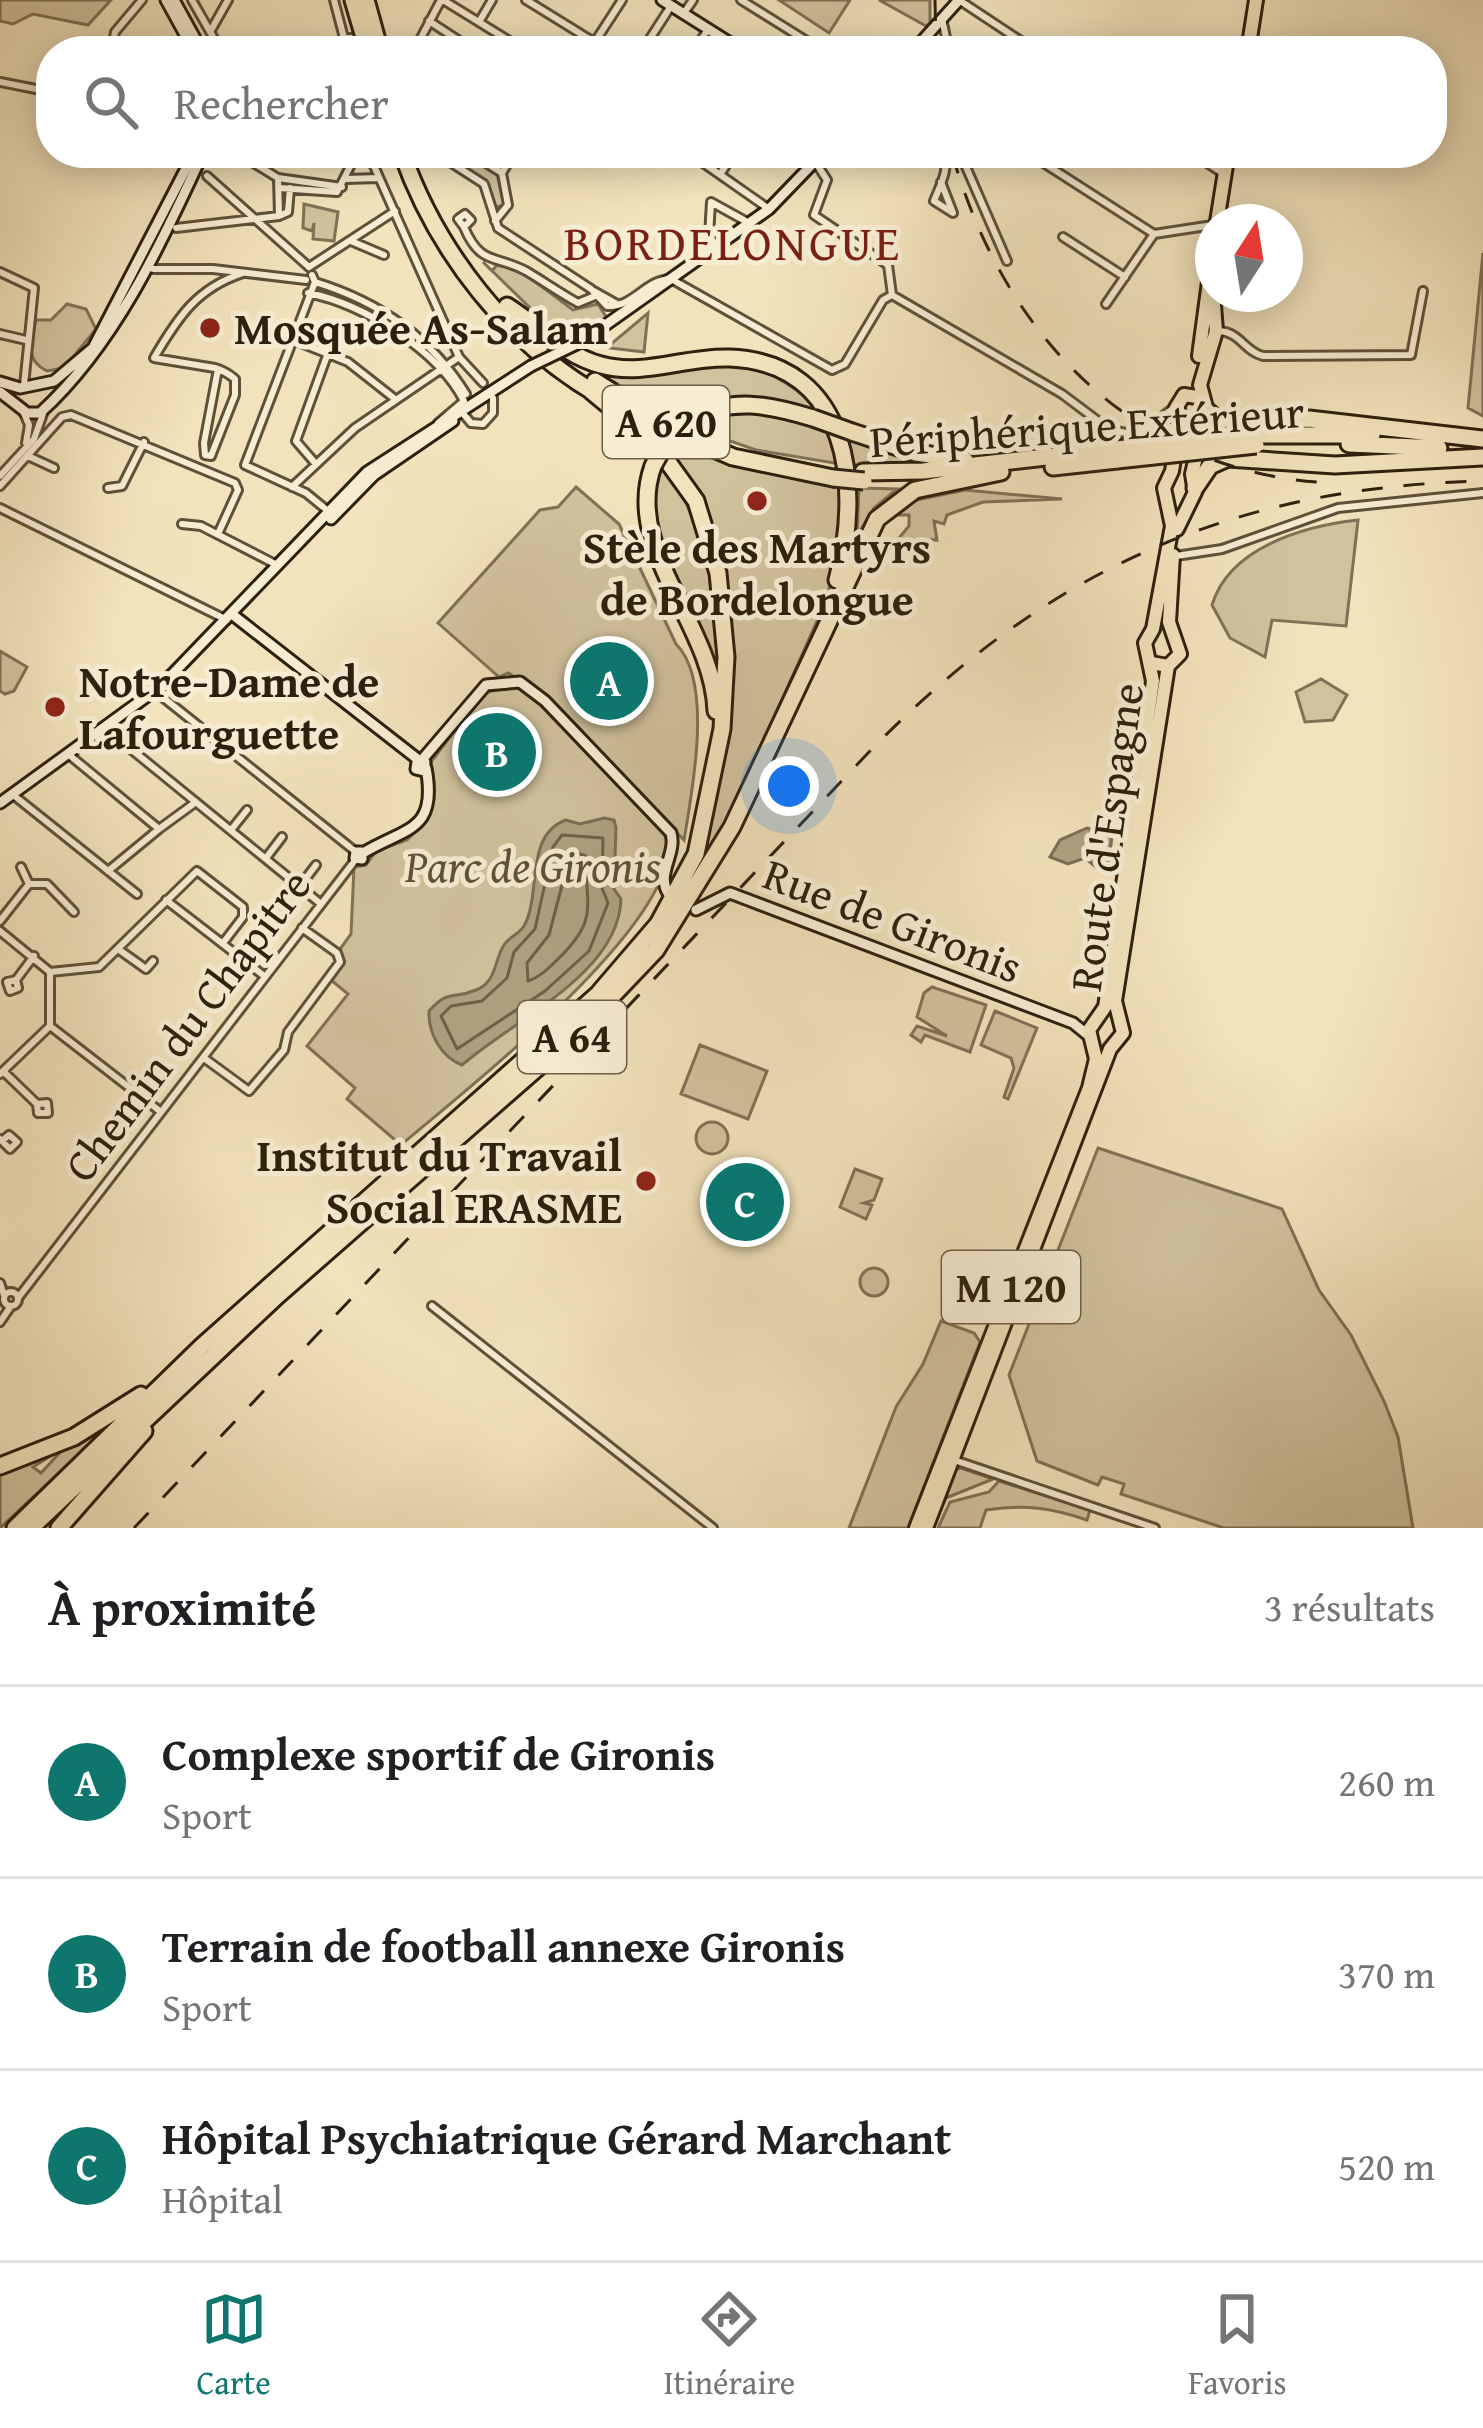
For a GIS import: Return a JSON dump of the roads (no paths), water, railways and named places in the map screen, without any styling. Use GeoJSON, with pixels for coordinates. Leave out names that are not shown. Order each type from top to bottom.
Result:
{"type":"FeatureCollection","features":[{"type":"Feature","properties":{"kind":"highway"},"geometry":{"type":"LineString","coordinates":[[353,0],[364,36]]}},
{"type":"Feature","properties":{"kind":"highway"},"geometry":{"type":"LineString","coordinates":[[366,0],[376,36]]}},
{"type":"Feature","properties":{"kind":"highway","name":"Périphérique Extérieur"},"geometry":{"type":"LineString","coordinates":[[408,168],[429,217],[465,273],[510,326],[591,391],[708,448],[832,474]]}},
{"type":"Feature","properties":{"kind":"highway","name":"A 620"},"geometry":{"type":"LineString","coordinates":[[419,168],[444,222],[507,306],[577,368],[646,412],[735,449],[832,474],[864,476],[1255,440],[1483,439]]}},
{"type":"Feature","properties":{"kind":"highway"},"geometry":{"type":"LineString","coordinates":[[507,306],[572,354],[601,365],[635,369],[744,359],[785,374],[816,398],[838,434],[850,494],[842,561],[812,651]]}},
{"type":"Feature","properties":{"kind":"highway"},"geometry":{"type":"LineString","coordinates":[[591,391],[666,457],[702,516],[718,573],[725,633],[724,717],[716,751]]}},
{"type":"Feature","properties":{"kind":"highway"},"geometry":{"type":"LineString","coordinates":[[716,751],[710,665],[649,529],[646,492],[652,466],[668,440],[690,420],[713,409],[746,404],[813,418],[934,457],[1022,461]]}},
{"type":"Feature","properties":{"kind":"highway"},"geometry":{"type":"LineString","coordinates":[[1204,410],[1222,422],[1331,421],[1483,439]]}},
{"type":"Feature","properties":{"kind":"highway","name":"Périphérique Extérieur"},"geometry":{"type":"LineString","coordinates":[[1255,440],[1483,453]]}},
{"type":"Feature","properties":{"kind":"highway"},"geometry":{"type":"LineString","coordinates":[[1194,484],[1210,466],[1228,458],[1334,465],[1483,453]]}},
{"type":"Feature","properties":{"kind":"highway","name":"Périphérique Extérieur"},"geometry":{"type":"LineString","coordinates":[[864,476],[1001,472],[1117,454]]}},
{"type":"Feature","properties":{"kind":"highway"},"geometry":{"type":"LineString","coordinates":[[812,651],[869,530],[885,509],[915,490],[1001,472]]}},
{"type":"Feature","properties":{"kind":"highway","name":"A 64"},"geometry":{"type":"LineString","coordinates":[[31,1528],[188,1379],[576,1034],[656,950],[722,846],[812,651]]}},
{"type":"Feature","properties":{"kind":"highway","name":"A 64"},"geometry":{"type":"LineString","coordinates":[[15,1528],[161,1387],[619,972],[687,876],[701,836],[716,751]]}},
{"type":"Feature","properties":{"kind":"highway"},"geometry":{"type":"LineString","coordinates":[[59,1528],[188,1379]]}},
{"type":"Feature","properties":{"kind":"highway"},"geometry":{"type":"LineString","coordinates":[[0,1466],[74,1437],[149,1388],[161,1387]]}},
{"type":"Feature","properties":{"kind":"main road"},"geometry":{"type":"LineString","coordinates":[[1247,36],[1253,0]]}},
{"type":"Feature","properties":{"kind":"main road"},"geometry":{"type":"LineString","coordinates":[[1221,204],[1228,168]]}},
{"type":"Feature","properties":{"kind":"main road"},"geometry":{"type":"LineString","coordinates":[[1210,312],[1209,332],[1179,418],[1171,476],[1164,488],[1170,501],[1186,503],[1194,484],[1204,410],[1200,386],[1209,332],[1211,312]]}},
{"type":"Feature","properties":{"kind":"main road"},"geometry":{"type":"LineString","coordinates":[[1189,394],[1204,410]]}},
{"type":"Feature","properties":{"kind":"main road"},"geometry":{"type":"LineString","coordinates":[[1179,418],[1204,410]]}},
{"type":"Feature","properties":{"kind":"main road"},"geometry":{"type":"LineString","coordinates":[[1171,476],[1182,473],[1194,484]]}},
{"type":"Feature","properties":{"kind":"main road","name":"Route d'Espagne"},"geometry":{"type":"LineString","coordinates":[[1151,633],[1171,538],[1170,501]]}},
{"type":"Feature","properties":{"kind":"main road","name":"Route d'Espagne"},"geometry":{"type":"LineString","coordinates":[[1173,633],[1169,612],[1174,553],[1186,503]]}},
{"type":"Feature","properties":{"kind":"main road"},"geometry":{"type":"LineString","coordinates":[[1151,633],[1173,633],[1180,654],[1168,666],[1151,663],[1144,647],[1151,633]]}},
{"type":"Feature","properties":{"kind":"main road","name":"Route d'Espagne"},"geometry":{"type":"LineString","coordinates":[[926,1528],[1016,1273],[1089,1088],[1094,1030],[1153,681],[1151,663]]}},
{"type":"Feature","properties":{"kind":"main road","name":"Route d'Espagne"},"geometry":{"type":"LineString","coordinates":[[916,1528],[949,1458],[1110,1049],[1122,1038],[1117,1019],[1168,666]]}},
{"type":"Feature","properties":{"kind":"main road"},"geometry":{"type":"LineString","coordinates":[[1110,1049],[1094,1030],[1117,1019]]}},
{"type":"Feature","properties":{"kind":"main road"},"geometry":{"type":"LineString","coordinates":[[986,1322],[1016,1273]]}},
{"type":"Feature","properties":{"kind":"street"},"geometry":{"type":"LineString","coordinates":[[114,36],[142,0]]}},
{"type":"Feature","properties":{"kind":"street"},"geometry":{"type":"LineString","coordinates":[[170,0],[190,36]]}},
{"type":"Feature","properties":{"kind":"street"},"geometry":{"type":"LineString","coordinates":[[192,0],[212,36]]}},
{"type":"Feature","properties":{"kind":"street"},"geometry":{"type":"LineString","coordinates":[[210,32],[227,0]]}},
{"type":"Feature","properties":{"kind":"street"},"geometry":{"type":"LineString","coordinates":[[334,0],[343,36]]}},
{"type":"Feature","properties":{"kind":"street"},"geometry":{"type":"LineString","coordinates":[[422,36],[442,0],[501,36]]}},
{"type":"Feature","properties":{"kind":"street"},"geometry":{"type":"LineString","coordinates":[[478,22],[492,0]]}},
{"type":"Feature","properties":{"kind":"street"},"geometry":{"type":"LineString","coordinates":[[526,0],[584,36]]}},
{"type":"Feature","properties":{"kind":"street"},"geometry":{"type":"LineString","coordinates":[[598,36],[620,3],[610,0]]}},
{"type":"Feature","properties":{"kind":"street"},"geometry":{"type":"LineString","coordinates":[[684,14],[693,0]]}},
{"type":"Feature","properties":{"kind":"street"},"geometry":{"type":"LineString","coordinates":[[741,0],[799,36]]}},
{"type":"Feature","properties":{"kind":"street"},"geometry":{"type":"LineString","coordinates":[[927,36],[959,0],[1013,36]]}},
{"type":"Feature","properties":{"kind":"street"},"geometry":{"type":"LineString","coordinates":[[650,36],[667,3],[720,36]]}},
{"type":"Feature","properties":{"kind":"street"},"geometry":{"type":"LineString","coordinates":[[942,19],[946,36]]}},
{"type":"Feature","properties":{"kind":"street"},"geometry":{"type":"LineString","coordinates":[[429,21],[452,36]]}},
{"type":"Feature","properties":{"kind":"street"},"geometry":{"type":"LineString","coordinates":[[703,36],[708,28]]}},
{"type":"Feature","properties":{"kind":"street"},"geometry":{"type":"LineString","coordinates":[[0,82],[36,89]]}},
{"type":"Feature","properties":{"kind":"street"},"geometry":{"type":"LineString","coordinates":[[0,382],[40,384],[69,372],[93,348],[186,168]]}},
{"type":"Feature","properties":{"kind":"street"},"geometry":{"type":"LineString","coordinates":[[0,486],[38,433],[46,405],[59,387],[104,345],[195,168]]}},
{"type":"Feature","properties":{"kind":"street"},"geometry":{"type":"LineString","coordinates":[[259,168],[290,188],[333,193],[350,168]]}},
{"type":"Feature","properties":{"kind":"street"},"geometry":{"type":"LineString","coordinates":[[153,269],[311,277],[393,317],[449,363],[463,388],[463,410],[471,423],[483,424],[493,413],[488,391],[459,357],[375,168]]}},
{"type":"Feature","properties":{"kind":"street"},"geometry":{"type":"LineString","coordinates":[[459,168],[484,184],[498,229],[607,306],[621,306],[658,281],[671,279],[752,330],[832,370],[844,364],[883,300],[892,296]]}},
{"type":"Feature","properties":{"kind":"street"},"geometry":{"type":"LineString","coordinates":[[494,168],[502,173]]}},
{"type":"Feature","properties":{"kind":"street"},"geometry":{"type":"LineString","coordinates":[[495,221],[508,205],[505,168]]}},
{"type":"Feature","properties":{"kind":"street"},"geometry":{"type":"LineString","coordinates":[[713,168],[769,209]]}},
{"type":"Feature","properties":{"kind":"street"},"geometry":{"type":"LineString","coordinates":[[721,173],[724,168]]}},
{"type":"Feature","properties":{"kind":"street"},"geometry":{"type":"LineString","coordinates":[[0,803],[155,691],[374,475],[488,391],[612,324],[769,209],[808,168]]}},
{"type":"Feature","properties":{"kind":"street"},"geometry":{"type":"LineString","coordinates":[[823,168],[827,180],[814,215],[888,265],[892,296]]}},
{"type":"Feature","properties":{"kind":"street"},"geometry":{"type":"LineString","coordinates":[[941,182],[953,213],[934,201],[941,182],[948,168]]}},
{"type":"Feature","properties":{"kind":"street"},"geometry":{"type":"LineString","coordinates":[[966,168],[1006,261]]}},
{"type":"Feature","properties":{"kind":"street"},"geometry":{"type":"LineString","coordinates":[[1051,168],[1154,234],[1195,227]]}},
{"type":"Feature","properties":{"kind":"street"},"geometry":{"type":"LineString","coordinates":[[1217,168],[1227,174]]}},
{"type":"Feature","properties":{"kind":"street"},"geometry":{"type":"LineString","coordinates":[[207,176],[301,255],[311,277],[386,327],[439,371],[464,400],[368,472],[327,519]]}},
{"type":"Feature","properties":{"kind":"street"},"geometry":{"type":"LineString","coordinates":[[278,183],[378,178]]}},
{"type":"Feature","properties":{"kind":"street"},"geometry":{"type":"LineString","coordinates":[[278,183],[279,216]]}},
{"type":"Feature","properties":{"kind":"street"},"geometry":{"type":"LineString","coordinates":[[176,228],[279,216],[288,212],[290,188]]}},
{"type":"Feature","properties":{"kind":"street"},"geometry":{"type":"LineString","coordinates":[[716,245],[709,236],[711,202],[748,223]]}},
{"type":"Feature","properties":{"kind":"street"},"geometry":{"type":"LineString","coordinates":[[327,519],[316,501],[245,465],[311,277],[395,211]]}},
{"type":"Feature","properties":{"kind":"street"},"geometry":{"type":"LineString","coordinates":[[464,227],[477,249],[498,265],[520,267],[578,303],[592,292]]}},
{"type":"Feature","properties":{"kind":"street"},"geometry":{"type":"LineString","coordinates":[[1106,304],[1154,234]]}},
{"type":"Feature","properties":{"kind":"street"},"geometry":{"type":"LineString","coordinates":[[1063,237],[1124,277]]}},
{"type":"Feature","properties":{"kind":"street"},"geometry":{"type":"LineString","coordinates":[[351,242],[384,255]]}},
{"type":"Feature","properties":{"kind":"street"},"geometry":{"type":"LineString","coordinates":[[213,269],[216,282]]}},
{"type":"Feature","properties":{"kind":"street"},"geometry":{"type":"LineString","coordinates":[[0,272],[34,288],[20,406]]}},
{"type":"Feature","properties":{"kind":"street"},"geometry":{"type":"LineString","coordinates":[[218,369],[204,443],[205,454],[211,456],[236,389],[235,379],[218,369],[154,358],[187,304],[216,282],[244,273]]}},
{"type":"Feature","properties":{"kind":"street"},"geometry":{"type":"LineString","coordinates":[[1209,332],[1232,333],[1263,356],[1411,356],[1423,291]]}},
{"type":"Feature","properties":{"kind":"street"},"geometry":{"type":"LineString","coordinates":[[892,296],[1072,400],[1101,425],[1137,435],[1179,418]]}},
{"type":"Feature","properties":{"kind":"street"},"geometry":{"type":"LineString","coordinates":[[0,334],[26,340]]}},
{"type":"Feature","properties":{"kind":"street"},"geometry":{"type":"LineString","coordinates":[[290,339],[365,373],[396,400]]}},
{"type":"Feature","properties":{"kind":"street"},"geometry":{"type":"LineString","coordinates":[[315,463],[296,441],[328,353]]}},
{"type":"Feature","properties":{"kind":"street"},"geometry":{"type":"LineString","coordinates":[[292,487],[315,463],[459,357]]}},
{"type":"Feature","properties":{"kind":"street"},"geometry":{"type":"LineString","coordinates":[[26,360],[46,405]]}},
{"type":"Feature","properties":{"kind":"street"},"geometry":{"type":"LineString","coordinates":[[438,423],[531,366]]}},
{"type":"Feature","properties":{"kind":"street"},"geometry":{"type":"LineString","coordinates":[[463,388],[488,391]]}},
{"type":"Feature","properties":{"kind":"street"},"geometry":{"type":"LineString","coordinates":[[0,392],[20,406],[29,425],[26,451]]}},
{"type":"Feature","properties":{"kind":"street"},"geometry":{"type":"LineString","coordinates":[[20,406],[46,405]]}},
{"type":"Feature","properties":{"kind":"street"},"geometry":{"type":"LineString","coordinates":[[0,476],[64,415],[144,442],[238,486],[218,534]]}},
{"type":"Feature","properties":{"kind":"street"},"geometry":{"type":"LineString","coordinates":[[1137,435],[1179,418]]}},
{"type":"Feature","properties":{"kind":"street"},"geometry":{"type":"LineString","coordinates":[[108,488],[122,486],[144,442]]}},
{"type":"Feature","properties":{"kind":"street"},"geometry":{"type":"LineString","coordinates":[[26,451],[54,468]]}},
{"type":"Feature","properties":{"kind":"street"},"geometry":{"type":"LineString","coordinates":[[1174,553],[1184,558],[1222,549],[1338,508],[1483,493]]}},
{"type":"Feature","properties":{"kind":"street"},"geometry":{"type":"LineString","coordinates":[[316,501],[327,519]]}},
{"type":"Feature","properties":{"kind":"street"},"geometry":{"type":"LineString","coordinates":[[0,508],[230,617],[423,766],[477,696],[501,683],[526,686],[671,833],[674,845],[663,885],[668,893]]}},
{"type":"Feature","properties":{"kind":"street"},"geometry":{"type":"LineString","coordinates":[[182,524],[284,563]]}},
{"type":"Feature","properties":{"kind":"street"},"geometry":{"type":"LineString","coordinates":[[155,691],[361,853]]}},
{"type":"Feature","properties":{"kind":"street"},"geometry":{"type":"LineString","coordinates":[[104,728],[322,904]]}},
{"type":"Feature","properties":{"kind":"street"},"geometry":{"type":"LineString","coordinates":[[68,754],[159,829]]}},
{"type":"Feature","properties":{"kind":"street","name":"Chemin du Chapitre"},"geometry":{"type":"LineString","coordinates":[[1,1322],[8,1295],[27,1288],[361,853],[406,835],[425,813],[431,793],[423,766]]}},
{"type":"Feature","properties":{"kind":"street"},"geometry":{"type":"LineString","coordinates":[[12,794],[136,894]]}},
{"type":"Feature","properties":{"kind":"street"},"geometry":{"type":"LineString","coordinates":[[108,871],[196,802]]}},
{"type":"Feature","properties":{"kind":"street"},"geometry":{"type":"LineString","coordinates":[[231,830],[247,810]]}},
{"type":"Feature","properties":{"kind":"street"},"geometry":{"type":"LineString","coordinates":[[266,858],[282,837]]}},
{"type":"Feature","properties":{"kind":"street"},"geometry":{"type":"LineString","coordinates":[[300,886],[316,865]]}},
{"type":"Feature","properties":{"kind":"street"},"geometry":{"type":"LineString","coordinates":[[21,867],[29,884]]}},
{"type":"Feature","properties":{"kind":"street"},"geometry":{"type":"LineString","coordinates":[[50,972],[98,968],[189,873],[201,873],[244,910],[223,943]]}},
{"type":"Feature","properties":{"kind":"street"},"geometry":{"type":"LineString","coordinates":[[29,884],[46,884],[74,912]]}},
{"type":"Feature","properties":{"kind":"street"},"geometry":{"type":"LineString","coordinates":[[0,921],[29,884]]}},
{"type":"Feature","properties":{"kind":"street","name":"Rue de Gironis"},"geometry":{"type":"LineString","coordinates":[[696,910],[730,892],[1094,1030]]}},
{"type":"Feature","properties":{"kind":"street"},"geometry":{"type":"LineString","coordinates":[[166,900],[263,975]]}},
{"type":"Feature","properties":{"kind":"street"},"geometry":{"type":"LineString","coordinates":[[204,1058],[249,1091],[284,1050],[288,1033],[340,962],[338,953],[302,928]]}},
{"type":"Feature","properties":{"kind":"street"},"geometry":{"type":"LineString","coordinates":[[0,931],[50,972],[50,1026],[2,1072],[37,1104]]}},
{"type":"Feature","properties":{"kind":"street"},"geometry":{"type":"LineString","coordinates":[[118,949],[140,967],[146,969],[153,961]]}},
{"type":"Feature","properties":{"kind":"street"},"geometry":{"type":"LineString","coordinates":[[16,980],[34,956]]}},
{"type":"Feature","properties":{"kind":"street"},"geometry":{"type":"LineString","coordinates":[[50,1026],[161,1113]]}},
{"type":"Feature","properties":{"kind":"street"},"geometry":{"type":"LineString","coordinates":[[432,1306],[704,1525]]}},
{"type":"Feature","properties":{"kind":"street"},"geometry":{"type":"LineString","coordinates":[[949,1458],[1155,1528]]}},
{"type":"Feature","properties":{"kind":"water"},"geometry":{"type":"Polygon","coordinates":[[[566,820],[580,824],[614,820],[616,828],[614,889],[621,899],[616,926],[602,950],[560,993],[462,1065],[455,1061],[437,1043],[429,1011],[447,997],[488,982],[504,945],[524,926],[539,852],[553,828],[566,820]]]}},
{"type":"Feature","properties":{"kind":"water"},"geometry":{"type":"Polygon","coordinates":[[[1087,828],[1112,836],[1108,868],[1097,868],[1085,858],[1068,864],[1050,857],[1060,840],[1087,828]]]}},
{"type":"Feature","properties":{"kind":"railway"},"geometry":{"type":"LineString","coordinates":[[935,0],[936,36]]}},
{"type":"Feature","properties":{"kind":"railway"},"geometry":{"type":"LineString","coordinates":[[957,168],[975,219],[1005,280],[1042,335],[1087,382],[1138,422],[1195,453],[1260,473],[1330,483]]}},
{"type":"Feature","properties":{"kind":"railway"},"geometry":{"type":"LineString","coordinates":[[134,1528],[869,752],[1004,634],[1074,588],[1147,551],[1224,522],[1305,500],[1391,487],[1483,481]]}},
{"type":"Feature","properties":{"kind":"place","name":"Mosquée As-Salam"},"geometry":{"type":"Point","coordinates":[210,328]}},
{"type":"Feature","properties":{"kind":"place","name":"Stèle des Martyrs de Bordelongue"},"geometry":{"type":"Point","coordinates":[757,501]}},
{"type":"Feature","properties":{"kind":"place","name":"Complexe sportif de Gironis"},"geometry":{"type":"Point","coordinates":[609,681]}},
{"type":"Feature","properties":{"kind":"place","name":"Notre-Dame de Lafourguette"},"geometry":{"type":"Point","coordinates":[55,707]}},
{"type":"Feature","properties":{"kind":"place","name":"Terrain de football annexe Gironis"},"geometry":{"type":"Point","coordinates":[497,752]}},
{"type":"Feature","properties":{"kind":"place","name":"Institut du Travail Social ERASME"},"geometry":{"type":"Point","coordinates":[646,1181]}},
{"type":"Feature","properties":{"kind":"place","name":"Hôpital Psychiatrique Gérard Marchant"},"geometry":{"type":"Point","coordinates":[745,1202]}},
{"type":"Feature","properties":{"kind":"district","name":"BORDELONGUE"},"geometry":{"type":"Point","coordinates":[733,243]}},
{"type":"Feature","properties":{"kind":"park label","name":"Parc de Gironis"},"geometry":{"type":"Point","coordinates":[533,866]}}]}
